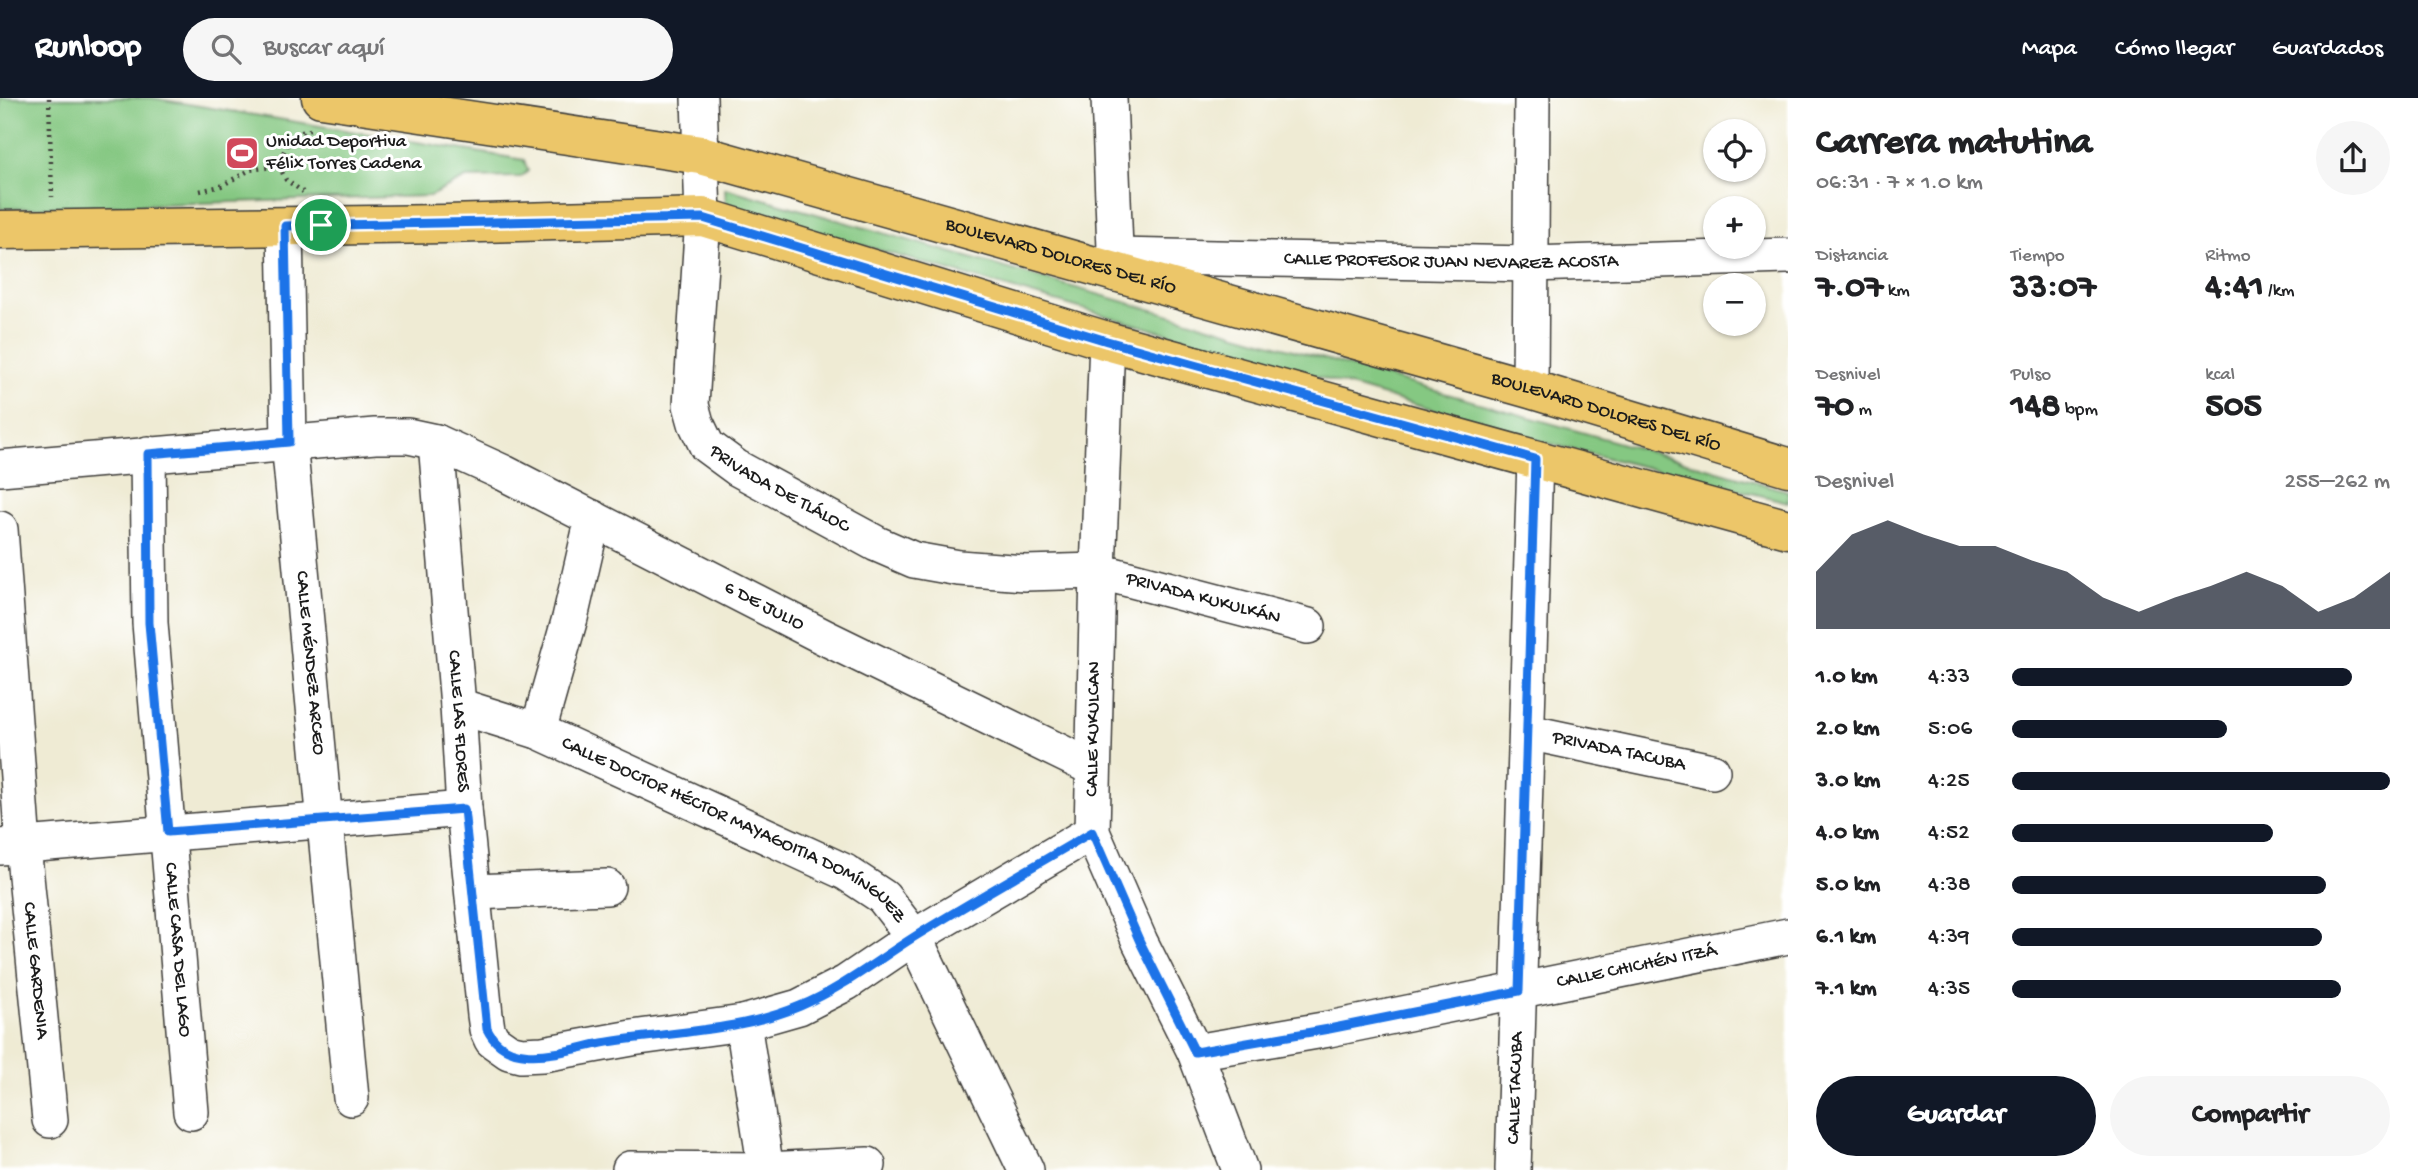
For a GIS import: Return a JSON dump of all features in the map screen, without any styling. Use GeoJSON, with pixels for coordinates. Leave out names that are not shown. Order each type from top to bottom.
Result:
{"type":"FeatureCollection","features":[{"type":"Feature","properties":{"kind":"main road","name":"BOULEVARD DOLORES DEL RÍO"},"geometry":{"type":"LineString","coordinates":[[319,113],[701,155],[1116,265],[1788,467]]}},
{"type":"Feature","properties":{"kind":"main road"},"geometry":{"type":"LineString","coordinates":[[0,230],[703,218],[1107,341],[1788,529]]}},
{"type":"Feature","properties":{"kind":"street","name":"PRIVADA DE TLÁLOC"},"geometry":{"type":"LineString","coordinates":[[699,98],[703,218],[691,405],[707,446],[749,474],[877,544],[914,560],[958,568],[1025,573],[1098,571]]}},
{"type":"Feature","properties":{"kind":"street"},"geometry":{"type":"LineString","coordinates":[[1109,98],[1116,265]]}},
{"type":"Feature","properties":{"kind":"street"},"geometry":{"type":"LineString","coordinates":[[1530,389],[1532,98]]}},
{"type":"Feature","properties":{"kind":"street","name":"CALLE MÉNDEZ ARCEO"},"geometry":{"type":"LineString","coordinates":[[303,226],[289,442],[351,1098]]}},
{"type":"Feature","properties":{"kind":"street","name":"CALLE PROFESOR JUAN NEVAREZ ACOSTA"},"geometry":{"type":"LineString","coordinates":[[1116,265],[1531,264],[1788,256]]}},
{"type":"Feature","properties":{"kind":"street","name":"CALLE KUKULCAN"},"geometry":{"type":"LineString","coordinates":[[1107,341],[1092,832],[1140,942],[1195,1052],[1240,1170]]}},
{"type":"Feature","properties":{"kind":"street","name":"6 DE JULIO"},"geometry":{"type":"LineString","coordinates":[[0,468],[289,442],[408,436],[436,442],[504,473],[824,637],[1093,768]]}},
{"type":"Feature","properties":{"kind":"street","name":"CALLE LAS FLORES"},"geometry":{"type":"LineString","coordinates":[[436,442],[464,809],[485,1015],[492,1040],[509,1052],[521,1055],[543,1054],[632,1038],[743,1023]]}},
{"type":"Feature","properties":{"kind":"street","name":"CALLE CASA DEL LAGO"},"geometry":{"type":"LineString","coordinates":[[148,454],[149,623],[191,1112]]}},
{"type":"Feature","properties":{"kind":"street","name":"CALLE TACUBA"},"geometry":{"type":"LineString","coordinates":[[1513,1170],[1535,459]]}},
{"type":"Feature","properties":{"kind":"street"},"geometry":{"type":"LineString","coordinates":[[538,731],[570,618],[593,518]]}},
{"type":"Feature","properties":{"kind":"street","name":"CALLE GARDENIA"},"geometry":{"type":"LineString","coordinates":[[0,529],[12,847],[50,1120]]}},
{"type":"Feature","properties":{"kind":"street","name":"PRIVADA KUKULKÁN"},"geometry":{"type":"LineString","coordinates":[[1098,571],[1308,625]]}},
{"type":"Feature","properties":{"kind":"street","name":"CALLE DOCTOR HÉCTOR MAYAGOITIA DOMÍNGUEZ"},"geometry":{"type":"LineString","coordinates":[[458,706],[538,731],[845,872],[883,897],[914,937],[1026,1170]]}},
{"type":"Feature","properties":{"kind":"street","name":"PRIVADA TACUBA"},"geometry":{"type":"LineString","coordinates":[[1527,732],[1712,771]]}},
{"type":"Feature","properties":{"kind":"street"},"geometry":{"type":"LineString","coordinates":[[12,847],[464,809]]}},
{"type":"Feature","properties":{"kind":"street"},"geometry":{"type":"LineString","coordinates":[[766,1170],[743,1023],[799,1007],[846,983],[914,937],[1092,832]]}},
{"type":"Feature","properties":{"kind":"street"},"geometry":{"type":"LineString","coordinates":[[474,892],[607,887]]}},
{"type":"Feature","properties":{"kind":"street","name":"CALLE CHICHÉN ITZÁ"},"geometry":{"type":"LineString","coordinates":[[1195,1052],[1329,1029],[1788,936]]}},
{"type":"Feature","properties":{"kind":"street"},"geometry":{"type":"LineString","coordinates":[[630,1169],[766,1170],[868,1165]]}},
{"type":"Feature","properties":{"kind":"path"},"geometry":{"type":"LineString","coordinates":[[48,98],[52,197]]}},
{"type":"Feature","properties":{"kind":"path"},"geometry":{"type":"LineString","coordinates":[[303,226],[321,194],[301,191],[286,180],[279,166],[285,146],[319,113]]}},
{"type":"Feature","properties":{"kind":"path"},"geometry":{"type":"LineString","coordinates":[[192,192],[221,186],[250,170],[279,166]]}},
{"type":"Feature","properties":{"kind":"green space","name":"Unidad Deportiva Félix Torres Cadena"},"geometry":{"type":"Polygon","coordinates":[[[0,98],[152,98],[524,160],[528,171],[521,177],[466,178],[430,196],[0,209],[0,98]]]}},
{"type":"Feature","properties":{"kind":"green space"},"geometry":{"type":"Polygon","coordinates":[[[725,188],[1788,491],[1788,502],[1554,445],[726,206],[725,188]]]}},
{"type":"Feature","properties":{"kind":"place","name":"Unidad Deportiva Félix Torres Cadena"},"geometry":{"type":"Point","coordinates":[242,153]}},
{"type":"Feature","properties":{"kind":"route"},"geometry":{"type":"LineString","coordinates":[[703,218],[1107,341],[1535,459],[1519,991],[1329,1029],[1195,1052],[1140,942],[1092,832],[914,937],[846,983],[799,1007],[743,1023],[632,1038],[543,1054],[521,1055],[509,1052],[492,1040],[487,1029],[464,809],[168,832],[149,623],[148,454],[289,442],[285,226],[321,225],[703,218]]}}]}
